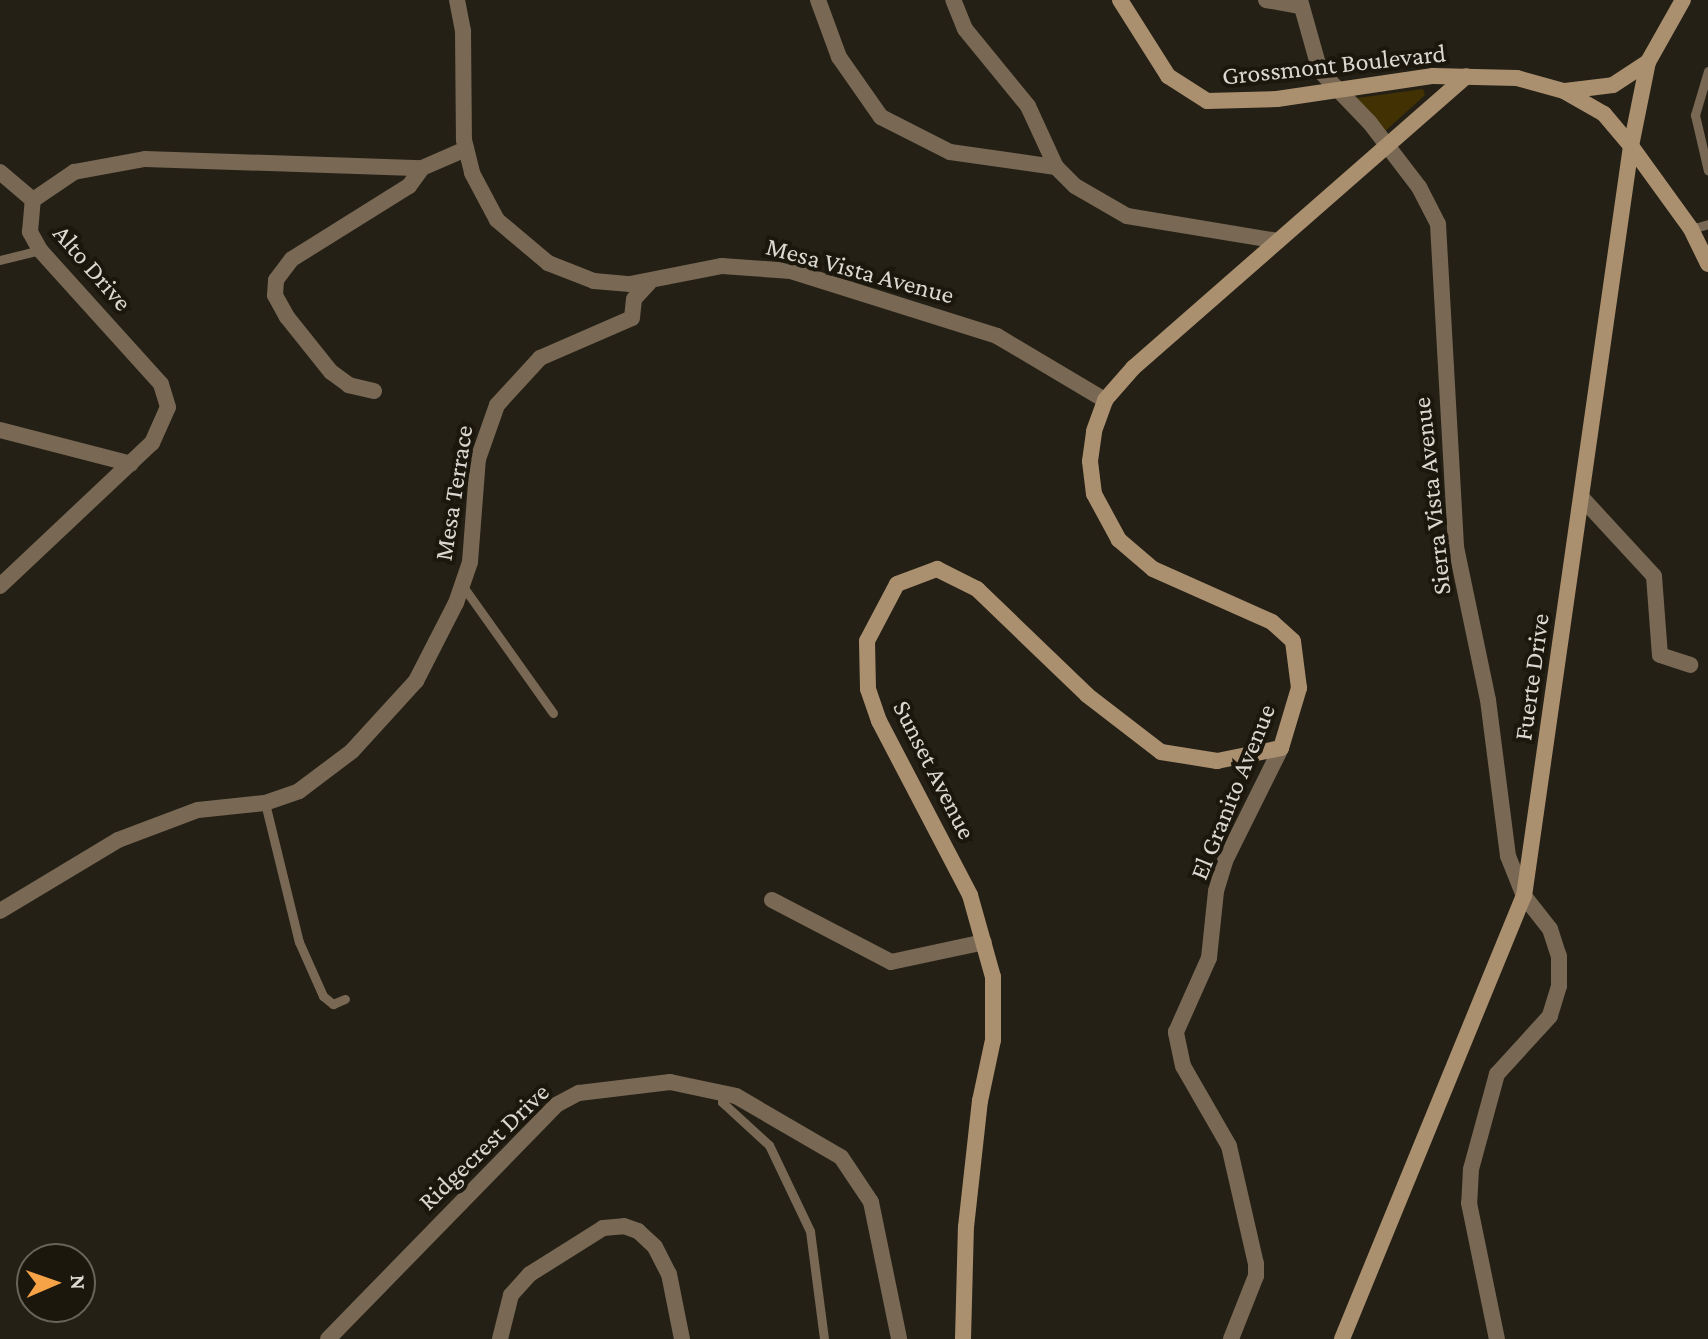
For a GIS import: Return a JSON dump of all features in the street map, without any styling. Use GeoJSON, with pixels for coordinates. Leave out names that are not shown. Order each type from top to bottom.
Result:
{"type":"FeatureCollection","features":[{"type":"Feature","properties":{"kind":"main road","name":"Grossmont Boulevard"},"geometry":{"type":"LineString","coordinates":[[1120,0],[1168,76],[1196,97],[1234,104],[1409,77],[1466,76],[1517,78],[1564,91],[1604,114],[1631,146],[1691,229],[1708,264]]}},
{"type":"Feature","properties":{"kind":"main road","name":"Fuerte Drive"},"geometry":{"type":"LineString","coordinates":[[1342,1339],[1524,896],[1631,146],[1648,62],[1683,0]]}},
{"type":"Feature","properties":{"kind":"main road"},"geometry":{"type":"LineString","coordinates":[[1564,91],[1613,85],[1648,62]]}},
{"type":"Feature","properties":{"kind":"main road","name":"El Granito Avenue"},"geometry":{"type":"LineString","coordinates":[[1281,748],[1299,688],[1293,641],[1272,622],[1153,569],[1119,540],[1100,510],[1091,476],[1091,445],[1105,400],[1133,368],[1466,76]]}},
{"type":"Feature","properties":{"kind":"main road","name":"Sunset Avenue"},"geometry":{"type":"LineString","coordinates":[[963,1339],[966,1227],[980,1101],[993,1040],[995,993],[984,942],[944,837],[879,721],[868,689],[867,641],[897,584],[937,569],[977,589],[1087,695],[1161,752],[1217,761],[1281,748]]}},
{"type":"Feature","properties":{"kind":"street","name":"Mesa Vista Avenue"},"geometry":{"type":"LineString","coordinates":[[457,0],[463,31],[466,149],[487,205],[534,255],[594,281],[649,283],[722,266],[791,271],[997,336],[1105,400]]}},
{"type":"Feature","properties":{"kind":"street"},"geometry":{"type":"LineString","coordinates":[[818,0],[839,57],[881,117],[950,152],[1056,167]]}},
{"type":"Feature","properties":{"kind":"street"},"geometry":{"type":"LineString","coordinates":[[953,0],[965,29],[1028,106],[1056,167],[1075,186],[1127,216],[1278,241]]}},
{"type":"Feature","properties":{"kind":"street"},"geometry":{"type":"LineString","coordinates":[[1266,0],[1301,3]]}},
{"type":"Feature","properties":{"kind":"street","name":"Sierra Vista Avenue"},"geometry":{"type":"LineString","coordinates":[[1301,3],[1314,58],[1336,88],[1387,144],[1427,198],[1441,238],[1440,319],[1456,547],[1488,700],[1508,856],[1524,896],[1543,917],[1555,942],[1559,986],[1541,1030],[1497,1074],[1471,1169],[1469,1203],[1497,1339]]}},
{"type":"Feature","properties":{"kind":"street","name":"Alto Drive"},"geometry":{"type":"LineString","coordinates":[[0,586],[131,464],[163,422],[168,407],[161,384],[40,250],[28,219],[33,200],[74,172],[145,159],[422,168],[466,149]]}},
{"type":"Feature","properties":{"kind":"street","name":"Alto Drive"},"geometry":{"type":"LineString","coordinates":[[374,391],[349,385],[331,372],[287,317],[275,295],[276,280],[292,259],[409,186],[422,168]]}},
{"type":"Feature","properties":{"kind":"street"},"geometry":{"type":"LineString","coordinates":[[0,172],[33,200]]}},
{"type":"Feature","properties":{"kind":"street","name":"Mesa Terrace"},"geometry":{"type":"LineString","coordinates":[[0,911],[118,840],[160,821],[198,810],[265,803],[319,779],[416,681],[462,585],[470,562],[478,459],[497,405],[540,358],[632,318],[634,299],[649,283]]}},
{"type":"Feature","properties":{"kind":"street"},"geometry":{"type":"LineString","coordinates":[[0,430],[131,464]]}},
{"type":"Feature","properties":{"kind":"street"},"geometry":{"type":"LineString","coordinates":[[1582,498],[1654,576],[1660,655],[1690,665]]}},
{"type":"Feature","properties":{"kind":"street","name":"El Granito Avenue"},"geometry":{"type":"LineString","coordinates":[[1231,1339],[1256,1276],[1256,1264],[1229,1146],[1183,1066],[1176,1032],[1209,958],[1216,891],[1225,861],[1281,748]]}},
{"type":"Feature","properties":{"kind":"street"},"geometry":{"type":"LineString","coordinates":[[772,900],[891,962],[984,942]]}},
{"type":"Feature","properties":{"kind":"street","name":"Ridgecrest Drive"},"geometry":{"type":"LineString","coordinates":[[328,1339],[556,1105],[579,1093],[628,1083],[670,1082],[722,1092],[800,1129],[841,1157],[858,1177],[871,1202],[899,1339]]}},
{"type":"Feature","properties":{"kind":"street"},"geometry":{"type":"LineString","coordinates":[[500,1339],[511,1295],[530,1274],[603,1228],[624,1226],[638,1231],[655,1247],[669,1274],[682,1339]]}},
{"type":"Feature","properties":{"kind":"lane"},"geometry":{"type":"LineString","coordinates":[[1708,71],[1695,115],[1708,171]]}},
{"type":"Feature","properties":{"kind":"lane"},"geometry":{"type":"LineString","coordinates":[[1691,229],[1708,224]]}},
{"type":"Feature","properties":{"kind":"lane"},"geometry":{"type":"LineString","coordinates":[[0,260],[40,250]]}},
{"type":"Feature","properties":{"kind":"lane"},"geometry":{"type":"LineString","coordinates":[[462,585],[553,713]]}},
{"type":"Feature","properties":{"kind":"lane"},"geometry":{"type":"LineString","coordinates":[[265,803],[299,942],[323,996],[333,1004],[345,999]]}},
{"type":"Feature","properties":{"kind":"lane"},"geometry":{"type":"LineString","coordinates":[[722,1092],[722,1102],[769,1145],[810,1231],[824,1339]]}},
{"type":"Feature","properties":{"kind":"shaded area"},"geometry":{"type":"Polygon","coordinates":[[[1423,89],[1425,95],[1382,134],[1350,99],[1423,89]]]}}]}
